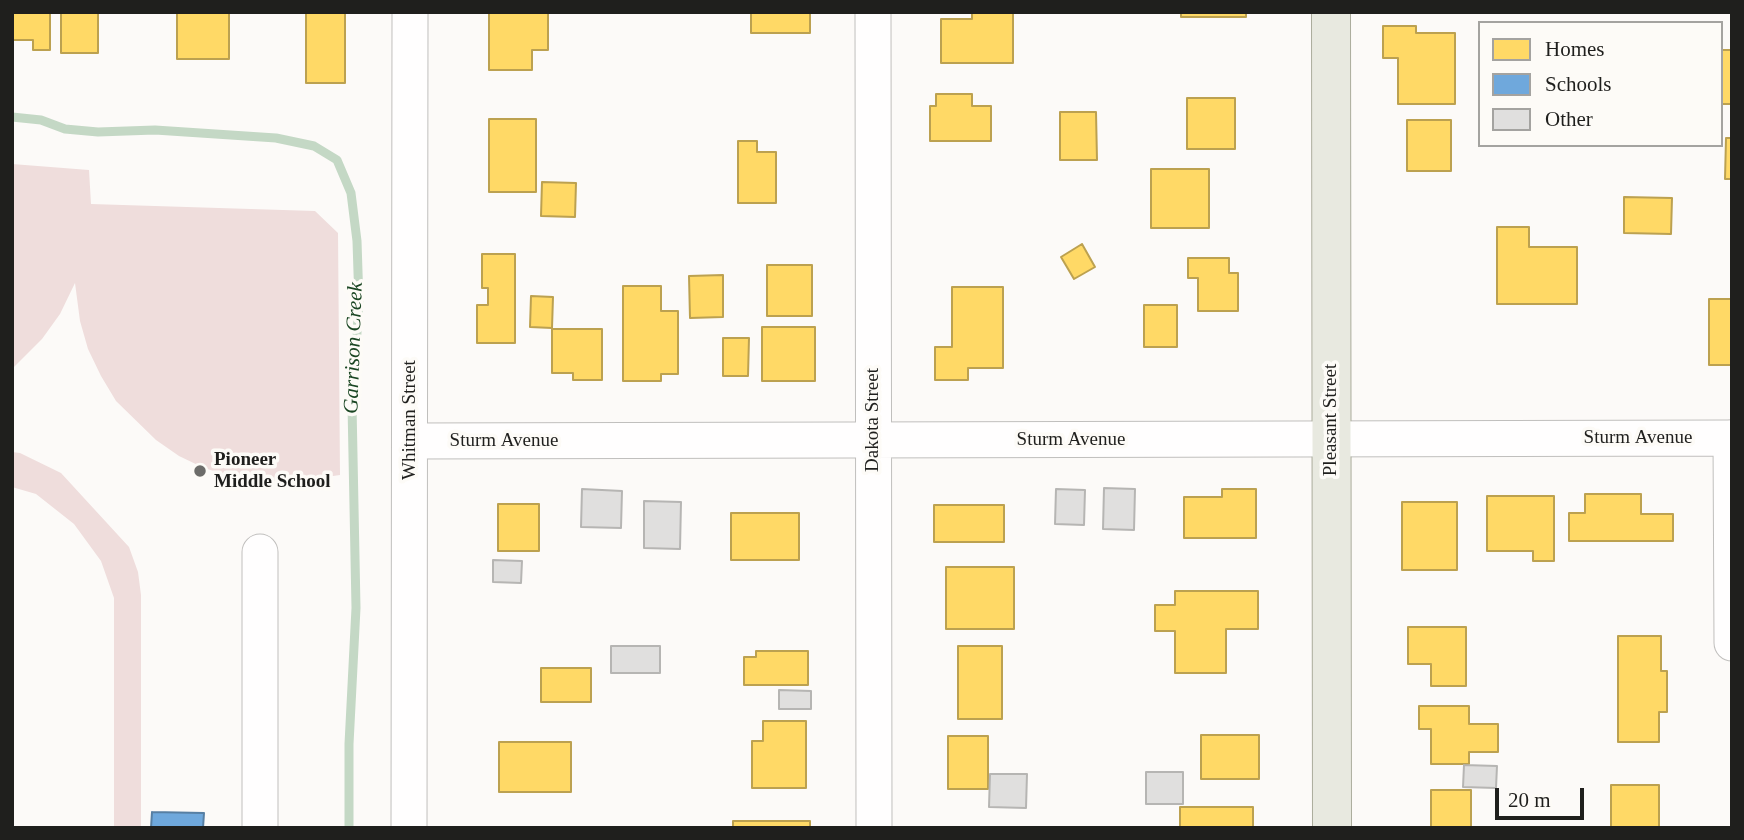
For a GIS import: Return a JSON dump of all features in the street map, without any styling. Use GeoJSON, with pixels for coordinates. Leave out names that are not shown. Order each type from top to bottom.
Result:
{"type":"FeatureCollection","features":[{"type":"Feature","properties":{"kind":"main road","name":"Pleasant Street"},"geometry":{"type":"LineString","coordinates":[[1331,12],[1332,828]]}},
{"type":"Feature","properties":{"kind":"street","name":"Whitman Street"},"geometry":{"type":"LineString","coordinates":[[409,828],[410,12]]}},
{"type":"Feature","properties":{"kind":"street","name":"Dakota Street"},"geometry":{"type":"LineString","coordinates":[[873,12],[874,828]]}},
{"type":"Feature","properties":{"kind":"street","name":"Sturm Avenue"},"geometry":{"type":"LineString","coordinates":[[410,441],[1731,438]]}},
{"type":"Feature","properties":{"kind":"street"},"geometry":{"type":"LineString","coordinates":[[1731,438],[1732,643]]}},
{"type":"Feature","properties":{"kind":"street"},"geometry":{"type":"LineString","coordinates":[[260,552],[260,828]]}},
{"type":"Feature","properties":{"kind":"shaded area"},"geometry":{"type":"Polygon","coordinates":[[[12,164],[89,170],[91,204],[315,211],[338,233],[340,475],[285,483],[257,482],[204,468],[179,456],[156,440],[116,401],[101,376],[88,349],[80,321],[75,283],[60,314],[42,339],[12,369],[12,164]]]}},
{"type":"Feature","properties":{"kind":"shaded area"},"geometry":{"type":"Polygon","coordinates":[[[12,452],[20,453],[61,473],[129,547],[138,572],[141,595],[141,828],[114,828],[114,598],[101,561],[74,524],[36,494],[12,487],[12,452]]]}},
{"type":"Feature","properties":{"kind":"building: Homes"},"geometry":{"type":"Polygon","coordinates":[[[12,12],[50,12],[50,50],[33,50],[33,40],[12,40],[12,12]]]}},
{"type":"Feature","properties":{"kind":"building: Homes"},"geometry":{"type":"Polygon","coordinates":[[[61,12],[98,12],[98,53],[61,53],[61,12]]]}},
{"type":"Feature","properties":{"kind":"building: Homes"},"geometry":{"type":"Polygon","coordinates":[[[177,12],[229,12],[229,59],[177,59],[177,12]]]}},
{"type":"Feature","properties":{"kind":"building: Homes"},"geometry":{"type":"Polygon","coordinates":[[[306,12],[345,12],[345,83],[306,83],[306,12]]]}},
{"type":"Feature","properties":{"kind":"building: Homes"},"geometry":{"type":"Polygon","coordinates":[[[489,12],[548,12],[548,50],[532,50],[532,70],[489,70],[489,12]]]}},
{"type":"Feature","properties":{"kind":"building: Homes"},"geometry":{"type":"Polygon","coordinates":[[[751,12],[810,12],[810,33],[751,33],[751,12]]]}},
{"type":"Feature","properties":{"kind":"building: Homes"},"geometry":{"type":"Polygon","coordinates":[[[972,12],[1013,12],[1013,63],[941,63],[941,19],[972,19],[972,12]]]}},
{"type":"Feature","properties":{"kind":"building: Homes"},"geometry":{"type":"Polygon","coordinates":[[[1181,12],[1246,12],[1246,17],[1181,17],[1181,12]]]}},
{"type":"Feature","properties":{"kind":"building: Homes"},"geometry":{"type":"Polygon","coordinates":[[[1383,26],[1416,26],[1416,33],[1455,33],[1455,104],[1398,104],[1398,58],[1383,58],[1383,26]]]}},
{"type":"Feature","properties":{"kind":"building: Homes"},"geometry":{"type":"Polygon","coordinates":[[[1723,50],[1732,50],[1732,104],[1723,104],[1723,50]]]}},
{"type":"Feature","properties":{"kind":"building: Homes"},"geometry":{"type":"Polygon","coordinates":[[[936,94],[972,94],[972,106],[991,106],[991,141],[930,141],[930,106],[936,106],[936,94]]]}},
{"type":"Feature","properties":{"kind":"building: Homes"},"geometry":{"type":"Polygon","coordinates":[[[1187,98],[1235,98],[1235,149],[1187,149],[1187,98]]]}},
{"type":"Feature","properties":{"kind":"building: Homes"},"geometry":{"type":"Polygon","coordinates":[[[1060,112],[1096,112],[1097,160],[1060,160],[1060,112]]]}},
{"type":"Feature","properties":{"kind":"building: Homes"},"geometry":{"type":"Polygon","coordinates":[[[489,119],[536,119],[536,192],[489,192],[489,119]]]}},
{"type":"Feature","properties":{"kind":"building: Homes"},"geometry":{"type":"Polygon","coordinates":[[[1407,120],[1451,120],[1451,171],[1407,171],[1407,120]]]}},
{"type":"Feature","properties":{"kind":"building: Homes"},"geometry":{"type":"Polygon","coordinates":[[[1726,138],[1732,138],[1732,179],[1725,179],[1726,138]]]}},
{"type":"Feature","properties":{"kind":"building: Homes"},"geometry":{"type":"Polygon","coordinates":[[[738,141],[757,141],[757,152],[776,152],[776,203],[738,203],[738,141]]]}},
{"type":"Feature","properties":{"kind":"building: Homes"},"geometry":{"type":"Polygon","coordinates":[[[1151,169],[1209,169],[1209,228],[1151,228],[1151,169]]]}},
{"type":"Feature","properties":{"kind":"building: Homes"},"geometry":{"type":"Polygon","coordinates":[[[542,182],[576,183],[575,217],[541,216],[542,182]]]}},
{"type":"Feature","properties":{"kind":"building: Homes"},"geometry":{"type":"Polygon","coordinates":[[[1624,197],[1672,198],[1671,234],[1624,233],[1624,197]]]}},
{"type":"Feature","properties":{"kind":"building: Homes"},"geometry":{"type":"Polygon","coordinates":[[[1497,227],[1529,227],[1529,247],[1577,247],[1577,304],[1497,304],[1497,227]]]}},
{"type":"Feature","properties":{"kind":"building: Homes"},"geometry":{"type":"Polygon","coordinates":[[[1082,244],[1095,267],[1074,279],[1061,257],[1082,244]]]}},
{"type":"Feature","properties":{"kind":"building: Homes"},"geometry":{"type":"Polygon","coordinates":[[[482,254],[515,254],[515,343],[477,343],[477,305],[488,305],[488,288],[482,288],[482,254]]]}},
{"type":"Feature","properties":{"kind":"building: Homes"},"geometry":{"type":"Polygon","coordinates":[[[1188,258],[1229,258],[1229,273],[1238,273],[1238,311],[1198,311],[1198,278],[1188,278],[1188,258]]]}},
{"type":"Feature","properties":{"kind":"building: Homes"},"geometry":{"type":"Polygon","coordinates":[[[767,265],[812,265],[812,316],[767,316],[767,265]]]}},
{"type":"Feature","properties":{"kind":"building: Homes"},"geometry":{"type":"Polygon","coordinates":[[[723,275],[723,317],[690,318],[689,276],[723,275]]]}},
{"type":"Feature","properties":{"kind":"building: Homes"},"geometry":{"type":"Polygon","coordinates":[[[623,286],[661,286],[661,311],[678,311],[678,374],[661,374],[661,381],[623,381],[623,286]]]}},
{"type":"Feature","properties":{"kind":"building: Homes"},"geometry":{"type":"Polygon","coordinates":[[[952,287],[1003,287],[1003,368],[968,368],[968,380],[935,380],[935,347],[952,347],[952,287]]]}},
{"type":"Feature","properties":{"kind":"building: Homes"},"geometry":{"type":"Polygon","coordinates":[[[531,296],[553,297],[552,328],[530,327],[531,296]]]}},
{"type":"Feature","properties":{"kind":"building: Homes"},"geometry":{"type":"Polygon","coordinates":[[[1709,299],[1732,299],[1732,365],[1709,365],[1709,299]]]}},
{"type":"Feature","properties":{"kind":"building: Homes"},"geometry":{"type":"Polygon","coordinates":[[[1144,305],[1177,305],[1177,347],[1144,347],[1144,305]]]}},
{"type":"Feature","properties":{"kind":"building: Homes"},"geometry":{"type":"Polygon","coordinates":[[[762,327],[815,327],[815,381],[762,381],[762,327]]]}},
{"type":"Feature","properties":{"kind":"building: Homes"},"geometry":{"type":"Polygon","coordinates":[[[552,329],[602,329],[602,380],[573,380],[573,373],[552,373],[552,329]]]}},
{"type":"Feature","properties":{"kind":"building: Homes"},"geometry":{"type":"Polygon","coordinates":[[[723,338],[749,338],[748,376],[723,376],[723,338]]]}},
{"type":"Feature","properties":{"kind":"building: Homes"},"geometry":{"type":"Polygon","coordinates":[[[1222,489],[1256,489],[1256,538],[1184,538],[1184,497],[1222,497],[1222,489]]]}},
{"type":"Feature","properties":{"kind":"building: Homes"},"geometry":{"type":"Polygon","coordinates":[[[1585,494],[1641,494],[1641,514],[1673,514],[1673,541],[1569,541],[1569,513],[1585,513],[1585,494]]]}},
{"type":"Feature","properties":{"kind":"building: Homes"},"geometry":{"type":"Polygon","coordinates":[[[1487,496],[1554,496],[1554,561],[1533,561],[1533,551],[1487,551],[1487,496]]]}},
{"type":"Feature","properties":{"kind":"building: Homes"},"geometry":{"type":"Polygon","coordinates":[[[1402,502],[1457,502],[1457,570],[1402,570],[1402,502]]]}},
{"type":"Feature","properties":{"kind":"building: Homes"},"geometry":{"type":"Polygon","coordinates":[[[498,504],[539,504],[539,551],[498,551],[498,504]]]}},
{"type":"Feature","properties":{"kind":"building: Homes"},"geometry":{"type":"Polygon","coordinates":[[[934,505],[1004,505],[1004,542],[934,542],[934,505]]]}},
{"type":"Feature","properties":{"kind":"building: Homes"},"geometry":{"type":"Polygon","coordinates":[[[731,513],[799,513],[799,560],[731,560],[731,513]]]}},
{"type":"Feature","properties":{"kind":"building: Homes"},"geometry":{"type":"Polygon","coordinates":[[[946,567],[1014,567],[1014,629],[946,629],[946,567]]]}},
{"type":"Feature","properties":{"kind":"building: Homes"},"geometry":{"type":"Polygon","coordinates":[[[1175,591],[1258,591],[1258,629],[1226,629],[1226,673],[1175,673],[1175,631],[1155,631],[1155,605],[1175,605],[1175,591]]]}},
{"type":"Feature","properties":{"kind":"building: Homes"},"geometry":{"type":"Polygon","coordinates":[[[1408,627],[1466,627],[1466,686],[1431,686],[1431,664],[1408,664],[1408,627]]]}},
{"type":"Feature","properties":{"kind":"building: Homes"},"geometry":{"type":"Polygon","coordinates":[[[1618,636],[1661,636],[1661,671],[1667,671],[1667,712],[1659,712],[1659,742],[1618,742],[1618,636]]]}},
{"type":"Feature","properties":{"kind":"building: Homes"},"geometry":{"type":"Polygon","coordinates":[[[958,646],[1002,646],[1002,719],[958,719],[958,646]]]}},
{"type":"Feature","properties":{"kind":"building: Homes"},"geometry":{"type":"Polygon","coordinates":[[[756,651],[808,651],[808,685],[744,685],[744,657],[756,657],[756,651]]]}},
{"type":"Feature","properties":{"kind":"building: Homes"},"geometry":{"type":"Polygon","coordinates":[[[541,668],[591,668],[591,702],[541,702],[541,668]]]}},
{"type":"Feature","properties":{"kind":"building: Homes"},"geometry":{"type":"Polygon","coordinates":[[[1419,706],[1469,706],[1469,724],[1498,724],[1498,752],[1469,752],[1469,764],[1431,764],[1431,729],[1419,729],[1419,706]]]}},
{"type":"Feature","properties":{"kind":"building: Homes"},"geometry":{"type":"Polygon","coordinates":[[[763,721],[806,721],[806,788],[752,788],[752,741],[763,741],[763,721]]]}},
{"type":"Feature","properties":{"kind":"building: Homes"},"geometry":{"type":"Polygon","coordinates":[[[1201,735],[1259,735],[1259,779],[1201,779],[1201,735]]]}},
{"type":"Feature","properties":{"kind":"building: Homes"},"geometry":{"type":"Polygon","coordinates":[[[948,736],[988,736],[988,789],[948,789],[948,736]]]}},
{"type":"Feature","properties":{"kind":"building: Homes"},"geometry":{"type":"Polygon","coordinates":[[[499,742],[571,742],[571,792],[499,792],[499,742]]]}},
{"type":"Feature","properties":{"kind":"building: Homes"},"geometry":{"type":"Polygon","coordinates":[[[1611,785],[1659,785],[1659,828],[1611,828],[1611,785]]]}},
{"type":"Feature","properties":{"kind":"building: Homes"},"geometry":{"type":"Polygon","coordinates":[[[1431,790],[1471,790],[1471,828],[1431,828],[1431,790]]]}},
{"type":"Feature","properties":{"kind":"building: Homes"},"geometry":{"type":"Polygon","coordinates":[[[1180,807],[1253,807],[1253,828],[1180,828],[1180,807]]]}},
{"type":"Feature","properties":{"kind":"building: Homes"},"geometry":{"type":"Polygon","coordinates":[[[733,821],[810,821],[810,828],[733,828],[733,821]]]}},
{"type":"Feature","properties":{"kind":"building: Schools"},"geometry":{"type":"Polygon","coordinates":[[[152,812],[204,813],[203,828],[151,828],[152,812]]]}},
{"type":"Feature","properties":{"kind":"building: Other"},"geometry":{"type":"Polygon","coordinates":[[[1104,488],[1135,489],[1134,530],[1103,529],[1104,488]]]}},
{"type":"Feature","properties":{"kind":"building: Other"},"geometry":{"type":"Polygon","coordinates":[[[582,489],[622,491],[621,528],[581,527],[582,489]]]}},
{"type":"Feature","properties":{"kind":"building: Other"},"geometry":{"type":"Polygon","coordinates":[[[1056,489],[1085,490],[1084,525],[1055,524],[1056,489]]]}},
{"type":"Feature","properties":{"kind":"building: Other"},"geometry":{"type":"Polygon","coordinates":[[[644,501],[681,502],[680,549],[644,548],[644,501]]]}},
{"type":"Feature","properties":{"kind":"building: Other"},"geometry":{"type":"Polygon","coordinates":[[[493,560],[522,561],[521,583],[493,582],[493,560]]]}},
{"type":"Feature","properties":{"kind":"building: Other"},"geometry":{"type":"Polygon","coordinates":[[[611,646],[660,646],[660,673],[611,673],[611,646]]]}},
{"type":"Feature","properties":{"kind":"building: Other"},"geometry":{"type":"Polygon","coordinates":[[[779,690],[811,691],[811,709],[779,709],[779,690]]]}},
{"type":"Feature","properties":{"kind":"building: Other"},"geometry":{"type":"Polygon","coordinates":[[[1464,765],[1497,766],[1496,788],[1463,787],[1464,765]]]}},
{"type":"Feature","properties":{"kind":"building: Other"},"geometry":{"type":"Polygon","coordinates":[[[1146,772],[1183,772],[1183,804],[1146,804],[1146,772]]]}},
{"type":"Feature","properties":{"kind":"building: Other"},"geometry":{"type":"Polygon","coordinates":[[[990,774],[1027,774],[1026,808],[989,807],[990,774]]]}},
{"type":"Feature","properties":{"kind":"waterway","name":"Garrison Creek"},"geometry":{"type":"LineString","coordinates":[[12,117],[41,120],[65,129],[98,132],[155,130],[276,138],[314,146],[337,160],[351,193],[357,241],[359,303],[352,405],[356,608],[349,744],[349,828]]}},
{"type":"Feature","properties":{"kind":"place","name":"Pioneer Middle School"},"geometry":{"type":"Point","coordinates":[200,471]}}]}
